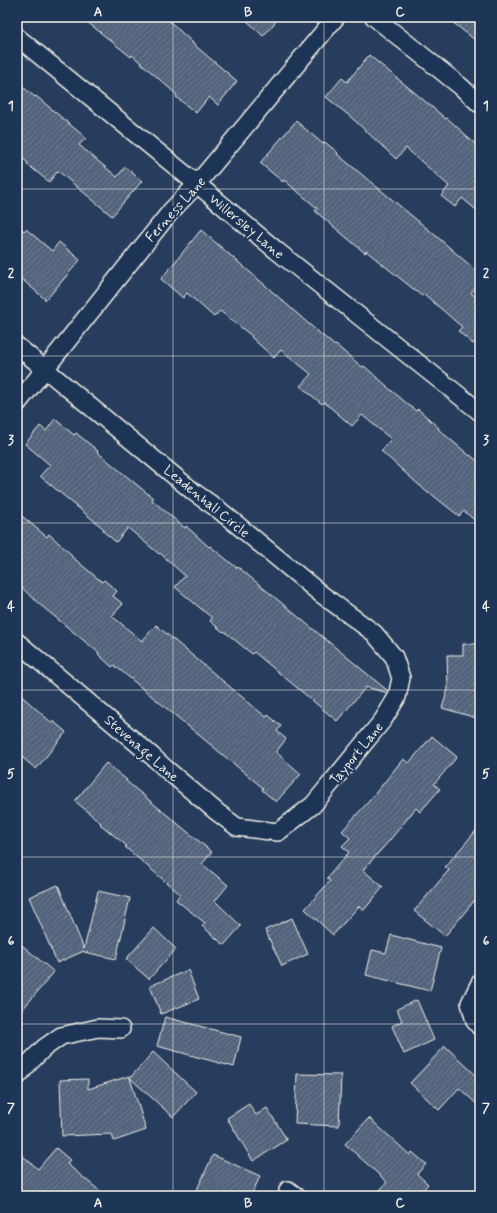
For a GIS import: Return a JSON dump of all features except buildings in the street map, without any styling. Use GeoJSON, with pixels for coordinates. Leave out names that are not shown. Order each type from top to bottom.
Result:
{"type":"FeatureCollection","features":[{"type":"Feature","properties":{"kind":"street","name":"Ferness Lane"},"geometry":{"type":"LineString","coordinates":[[17,404],[171,211],[197,184],[336,17]]}},
{"type":"Feature","properties":{"kind":"street"},"geometry":{"type":"LineString","coordinates":[[374,17],[459,85],[480,104]]}},
{"type":"Feature","properties":{"kind":"street","name":"Willersley Lane"},"geometry":{"type":"LineString","coordinates":[[17,37],[277,251],[480,412]]}},
{"type":"Feature","properties":{"kind":"street","name":"Leadenhall Circle"},"geometry":{"type":"LineString","coordinates":[[17,346],[195,493],[218,509],[321,594],[374,633],[394,657]]}},
{"type":"Feature","properties":{"kind":"street","name":"Stevenage Lane"},"geometry":{"type":"LineString","coordinates":[[17,642],[166,769],[237,827],[278,832]]}},
{"type":"Feature","properties":{"kind":"street","name":"Tayport Lane"},"geometry":{"type":"LineString","coordinates":[[278,832],[313,805],[383,720],[396,697],[401,678],[394,657]]}},
{"type":"Feature","properties":{"kind":"street"},"geometry":{"type":"LineString","coordinates":[[480,983],[470,1003],[475,1021],[480,1028]]}},
{"type":"Feature","properties":{"kind":"street"},"geometry":{"type":"LineString","coordinates":[[17,1077],[44,1048],[61,1036],[98,1028],[121,1029]]}}]}
